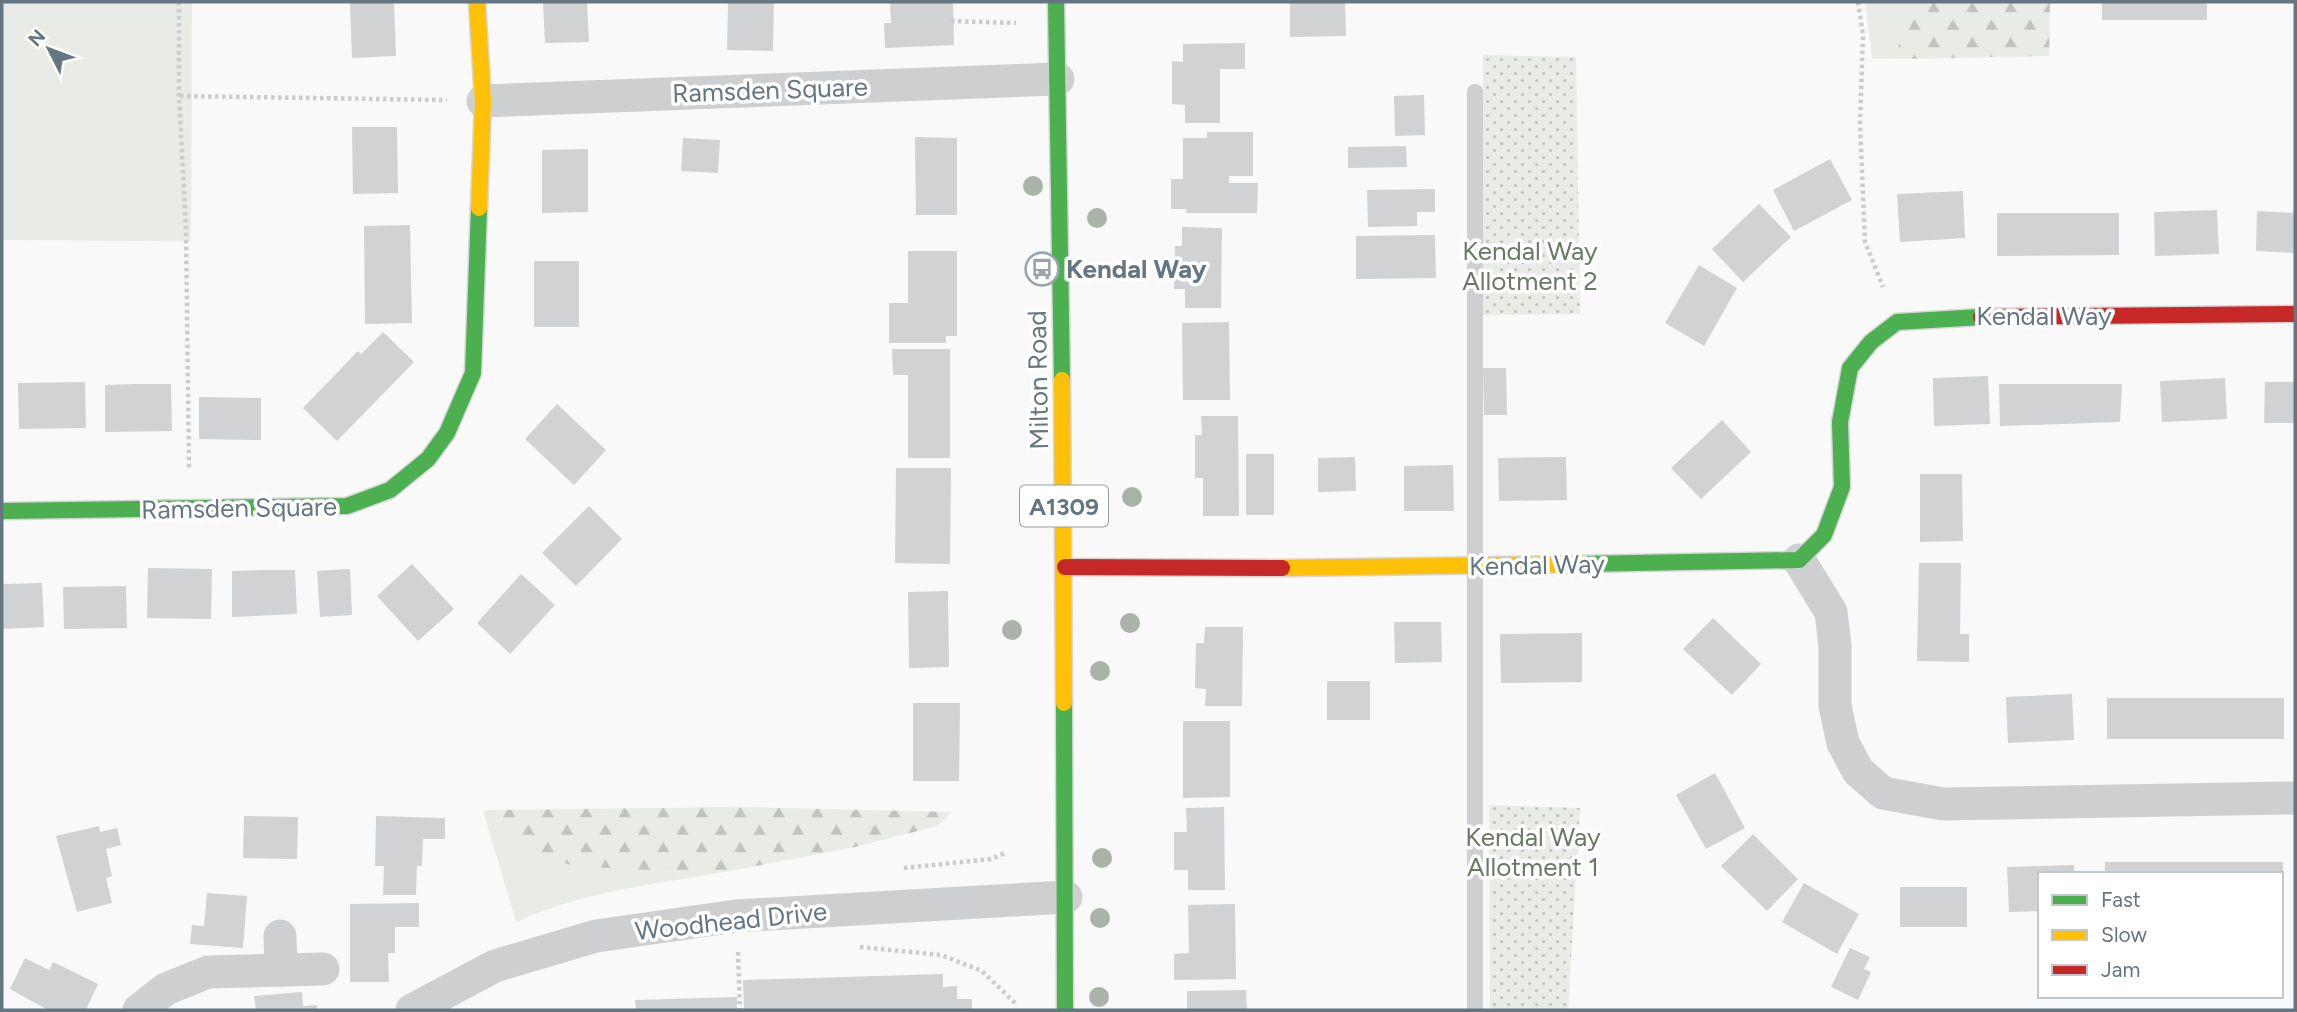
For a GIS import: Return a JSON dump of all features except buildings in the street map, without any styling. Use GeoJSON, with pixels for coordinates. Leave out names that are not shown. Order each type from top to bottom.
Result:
{"type":"FeatureCollection","features":[{"type":"Feature","properties":{"kind":"street","name":"Ramsden Square"},"geometry":{"type":"LineString","coordinates":[[2,511],[348,506],[390,490],[428,459],[447,433],[472,373],[483,101],[477,2]]}},
{"type":"Feature","properties":{"kind":"street","name":"Milton Road"},"geometry":{"type":"LineString","coordinates":[[1056,2],[1065,567],[1065,1010]]}},
{"type":"Feature","properties":{"kind":"street","name":"Ramsden Square"},"geometry":{"type":"LineString","coordinates":[[483,101],[1058,79]]}},
{"type":"Feature","properties":{"kind":"street","name":"Kendal Way"},"geometry":{"type":"LineString","coordinates":[[1897,322],[1944,317],[2295,314]]}},
{"type":"Feature","properties":{"kind":"street"},"geometry":{"type":"LineString","coordinates":[[1897,322],[1871,342],[1850,368],[1840,422],[1842,487],[1824,536],[1799,560],[1830,612],[1835,646],[1835,706],[1843,743],[1858,771],[1883,793],[1942,804],[2295,798]]}},
{"type":"Feature","properties":{"kind":"street","name":"Kendal Way"},"geometry":{"type":"LineString","coordinates":[[1065,567],[1475,566],[1799,560]]}},
{"type":"Feature","properties":{"kind":"street","name":"Woodhead Drive"},"geometry":{"type":"LineString","coordinates":[[412,1010],[495,966],[596,936],[736,916],[1066,897]]}},
{"type":"Feature","properties":{"kind":"street"},"geometry":{"type":"LineString","coordinates":[[280,936],[281,970]]}},
{"type":"Feature","properties":{"kind":"street"},"geometry":{"type":"LineString","coordinates":[[139,1010],[166,989],[208,972],[323,969]]}},
{"type":"Feature","properties":{"kind":"lane"},"geometry":{"type":"LineString","coordinates":[[1475,92],[1475,1010]]}},
{"type":"Feature","properties":{"kind":"path"},"geometry":{"type":"LineString","coordinates":[[179,2],[190,510]]}},
{"type":"Feature","properties":{"kind":"path"},"geometry":{"type":"LineString","coordinates":[[1858,2],[1863,35],[1860,123],[1865,242],[1897,322]]}},
{"type":"Feature","properties":{"kind":"path"},"geometry":{"type":"LineString","coordinates":[[951,21],[1016,23]]}},
{"type":"Feature","properties":{"kind":"path"},"geometry":{"type":"LineString","coordinates":[[179,96],[483,101]]}},
{"type":"Feature","properties":{"kind":"path"},"geometry":{"type":"LineString","coordinates":[[848,947],[942,955],[982,971],[1017,1005]]}},
{"type":"Feature","properties":{"kind":"green space"},"geometry":{"type":"Polygon","coordinates":[[[2,2],[192,2],[191,241],[2,240],[2,2]]]}},
{"type":"Feature","properties":{"kind":"green space"},"geometry":{"type":"Polygon","coordinates":[[[1865,2],[2050,2],[2049,56],[1872,59],[1865,2]]]}},
{"type":"Feature","properties":{"kind":"green space"},"geometry":{"type":"Polygon","coordinates":[[[1904,2],[2050,2],[2049,56],[1897,59],[1904,2]]]}},
{"type":"Feature","properties":{"kind":"green space","name":"Kendal Way Allotment 2"},"geometry":{"type":"Polygon","coordinates":[[[1483,55],[1576,57],[1580,314],[1482,315],[1483,55]]]}},
{"type":"Feature","properties":{"kind":"green space","name":"Kendal Way Allotment 1"},"geometry":{"type":"Polygon","coordinates":[[[1489,805],[1580,808],[1568,1010],[1490,1010],[1489,805]]]}},
{"type":"Feature","properties":{"kind":"green space"},"geometry":{"type":"Polygon","coordinates":[[[738,807],[952,812],[937,826],[855,847],[714,874],[575,866],[535,855],[483,810],[738,807]]]}},
{"type":"Feature","properties":{"kind":"green space"},"geometry":{"type":"Polygon","coordinates":[[[483,810],[535,855],[575,866],[714,874],[589,897],[516,922],[483,810]]]}},
{"type":"Feature","properties":{"kind":"traffic: fast"},"geometry":{"type":"LineString","coordinates":[[1056,2],[1062,380]]}},
{"type":"Feature","properties":{"kind":"traffic: fast"},"geometry":{"type":"LineString","coordinates":[[2,511],[347,506],[390,490],[428,459],[447,433],[473,373],[479,208]]}},
{"type":"Feature","properties":{"kind":"traffic: fast"},"geometry":{"type":"LineString","coordinates":[[1582,564],[1799,560],[1824,535],[1842,487],[1840,422],[1850,368],[1871,342],[1897,322],[1981,317]]}},
{"type":"Feature","properties":{"kind":"traffic: fast"},"geometry":{"type":"LineString","coordinates":[[1064,703],[1065,1010]]}},
{"type":"Feature","properties":{"kind":"traffic: slow"},"geometry":{"type":"LineString","coordinates":[[477,2],[483,101],[479,208]]}},
{"type":"Feature","properties":{"kind":"traffic: slow"},"geometry":{"type":"LineString","coordinates":[[1062,380],[1064,703]]}},
{"type":"Feature","properties":{"kind":"traffic: slow"},"geometry":{"type":"LineString","coordinates":[[1282,568],[1582,564]]}},
{"type":"Feature","properties":{"kind":"traffic: jam"},"geometry":{"type":"LineString","coordinates":[[1981,317],[2295,314]]}},
{"type":"Feature","properties":{"kind":"traffic: jam"},"geometry":{"type":"LineString","coordinates":[[1065,567],[1282,568]]}},
{"type":"Feature","properties":{"kind":"place","name":"Kendal Way"},"geometry":{"type":"Point","coordinates":[1042,269]}}]}
